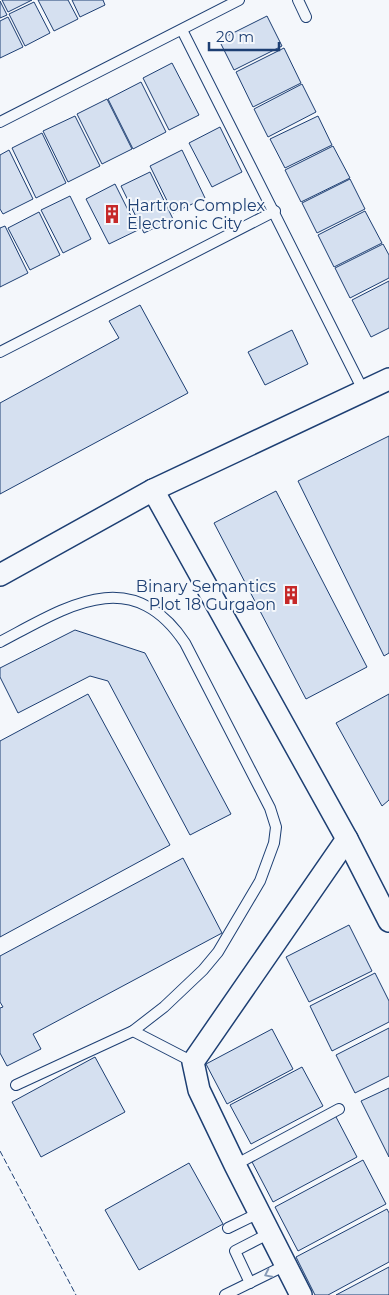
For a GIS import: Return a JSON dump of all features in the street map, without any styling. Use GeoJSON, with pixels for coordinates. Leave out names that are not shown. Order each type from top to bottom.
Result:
{"type":"FeatureCollection","features":[{"type":"Feature","properties":{"kind":"street"},"geometry":{"type":"LineString","coordinates":[[0,575],[153,490],[389,379]]}},
{"type":"Feature","properties":{"kind":"street"},"geometry":{"type":"LineString","coordinates":[[153,490],[347,839],[389,921]]}},
{"type":"Feature","properties":{"kind":"street"},"geometry":{"type":"LineString","coordinates":[[301,1295],[261,1212],[235,1166],[199,1090],[193,1062],[347,839]]}},
{"type":"Feature","properties":{"kind":"lane"},"geometry":{"type":"LineString","coordinates":[[0,122],[239,0]]}},
{"type":"Feature","properties":{"kind":"lane"},"geometry":{"type":"LineString","coordinates":[[298,0],[306,17]]}},
{"type":"Feature","properties":{"kind":"lane"},"geometry":{"type":"LineString","coordinates":[[182,30],[276,212],[363,390]]}},
{"type":"Feature","properties":{"kind":"lane"},"geometry":{"type":"LineString","coordinates":[[0,352],[276,212]]}},
{"type":"Feature","properties":{"kind":"lane"},"geometry":{"type":"LineString","coordinates":[[0,642],[72,604],[91,599],[115,598],[134,601],[161,615],[174,626],[185,643],[270,808],[276,827],[274,843],[260,881],[218,952],[164,1007],[133,1031],[16,1085]]}},
{"type":"Feature","properties":{"kind":"lane"},"geometry":{"type":"LineString","coordinates":[[133,1031],[193,1062]]}},
{"type":"Feature","properties":{"kind":"lane"},"geometry":{"type":"LineString","coordinates":[[235,1166],[339,1109]]}},
{"type":"Feature","properties":{"kind":"lane"},"geometry":{"type":"LineString","coordinates":[[228,1228],[261,1212]]}},
{"type":"Feature","properties":{"kind":"lane"},"geometry":{"type":"LineString","coordinates":[[250,1283],[236,1251],[270,1233]]}},
{"type":"Feature","properties":{"kind":"lane"},"geometry":{"type":"LineString","coordinates":[[225,1295],[286,1265]]}},
{"type":"Feature","properties":{"kind":"building"},"geometry":{"type":"Polygon","coordinates":[[[2,0],[32,0],[8,12],[2,0]]]}},
{"type":"Feature","properties":{"kind":"building"},"geometry":{"type":"Polygon","coordinates":[[[38,0],[68,0],[78,19],[54,31],[38,0]]]}},
{"type":"Feature","properties":{"kind":"building"},"geometry":{"type":"Polygon","coordinates":[[[72,0],[103,0],[105,5],[80,17],[72,0]]]}},
{"type":"Feature","properties":{"kind":"building"},"geometry":{"type":"Polygon","coordinates":[[[0,1],[7,15],[0,18],[0,1]]]}},
{"type":"Feature","properties":{"kind":"building"},"geometry":{"type":"Polygon","coordinates":[[[34,2],[50,33],[25,46],[9,14],[34,2]]]}},
{"type":"Feature","properties":{"kind":"building"},"geometry":{"type":"Polygon","coordinates":[[[267,16],[282,46],[234,70],[219,40],[267,16]]]}},
{"type":"Feature","properties":{"kind":"building"},"geometry":{"type":"Polygon","coordinates":[[[8,17],[23,47],[0,58],[0,21],[8,17]]]}},
{"type":"Feature","properties":{"kind":"building"},"geometry":{"type":"Polygon","coordinates":[[[284,48],[301,83],[253,107],[236,72],[284,48]]]}},
{"type":"Feature","properties":{"kind":"building"},"geometry":{"type":"Polygon","coordinates":[[[172,63],[199,115],[169,130],[143,78],[172,63]]]}},
{"type":"Feature","properties":{"kind":"building"},"geometry":{"type":"Polygon","coordinates":[[[141,82],[166,132],[133,149],[108,99],[141,82]]]}},
{"type":"Feature","properties":{"kind":"building"},"geometry":{"type":"Polygon","coordinates":[[[302,84],[316,112],[268,137],[254,109],[302,84]]]}},
{"type":"Feature","properties":{"kind":"building"},"geometry":{"type":"Polygon","coordinates":[[[107,99],[132,149],[102,164],[77,114],[107,99]]]}},
{"type":"Feature","properties":{"kind":"building"},"geometry":{"type":"Polygon","coordinates":[[[75,116],[100,166],[68,182],[43,131],[75,116]]]}},
{"type":"Feature","properties":{"kind":"building"},"geometry":{"type":"Polygon","coordinates":[[[318,116],[332,145],[285,168],[270,139],[318,116]]]}},
{"type":"Feature","properties":{"kind":"building"},"geometry":{"type":"Polygon","coordinates":[[[220,127],[242,172],[212,187],[189,143],[220,127]]]}},
{"type":"Feature","properties":{"kind":"building"},"geometry":{"type":"Polygon","coordinates":[[[42,133],[66,183],[36,198],[12,148],[42,133]]]}},
{"type":"Feature","properties":{"kind":"building"},"geometry":{"type":"Polygon","coordinates":[[[333,146],[350,178],[301,202],[285,170],[333,146]]]}},
{"type":"Feature","properties":{"kind":"building"},"geometry":{"type":"Polygon","coordinates":[[[9,150],[33,199],[3,214],[0,209],[0,155],[9,150]]]}},
{"type":"Feature","properties":{"kind":"building"},"geometry":{"type":"Polygon","coordinates":[[[182,150],[205,198],[173,213],[150,166],[182,150]]]}},
{"type":"Feature","properties":{"kind":"building"},"geometry":{"type":"Polygon","coordinates":[[[150,172],[173,219],[144,233],[121,186],[150,172]]]}},
{"type":"Feature","properties":{"kind":"building"},"geometry":{"type":"Polygon","coordinates":[[[350,179],[365,209],[317,233],[302,203],[350,179]]]}},
{"type":"Feature","properties":{"kind":"building","name":"Hartron Complex Electronic City"},"geometry":{"type":"Polygon","coordinates":[[[115,184],[138,230],[109,244],[86,199],[115,184]]]}},
{"type":"Feature","properties":{"kind":"building"},"geometry":{"type":"Polygon","coordinates":[[[70,196],[91,239],[63,253],[41,210],[70,196]]]}},
{"type":"Feature","properties":{"kind":"building"},"geometry":{"type":"Polygon","coordinates":[[[365,211],[382,243],[334,267],[318,235],[365,211]]]}},
{"type":"Feature","properties":{"kind":"building"},"geometry":{"type":"Polygon","coordinates":[[[39,212],[60,255],[30,270],[8,228],[39,212]]]}},
{"type":"Feature","properties":{"kind":"building"},"geometry":{"type":"Polygon","coordinates":[[[5,226],[28,273],[0,287],[0,228],[5,226]]]}},
{"type":"Feature","properties":{"kind":"building"},"geometry":{"type":"Polygon","coordinates":[[[383,244],[389,255],[389,278],[350,298],[335,268],[383,244]]]}},
{"type":"Feature","properties":{"kind":"building"},"geometry":{"type":"Polygon","coordinates":[[[389,281],[389,328],[371,337],[352,300],[389,281]]]}},
{"type":"Feature","properties":{"kind":"building"},"geometry":{"type":"Polygon","coordinates":[[[140,305],[188,393],[0,494],[0,403],[119,338],[109,321],[140,305]]]}},
{"type":"Feature","properties":{"kind":"building"},"geometry":{"type":"Polygon","coordinates":[[[292,330],[308,364],[265,385],[248,352],[292,330]]]}},
{"type":"Feature","properties":{"kind":"building"},"geometry":{"type":"Polygon","coordinates":[[[389,436],[389,653],[384,656],[298,481],[389,436]]]}},
{"type":"Feature","properties":{"kind":"building","name":"Binary Semantics Plot 18 Gurgaon"},"geometry":{"type":"Polygon","coordinates":[[[276,491],[367,667],[306,699],[214,523],[276,491]]]}},
{"type":"Feature","properties":{"kind":"building"},"geometry":{"type":"Polygon","coordinates":[[[75,630],[145,653],[231,814],[190,835],[108,681],[90,676],[18,713],[0,677],[0,668],[75,630]]]}},
{"type":"Feature","properties":{"kind":"building"},"geometry":{"type":"Polygon","coordinates":[[[88,694],[170,845],[0,937],[0,741],[88,694]]]}},
{"type":"Feature","properties":{"kind":"building"},"geometry":{"type":"Polygon","coordinates":[[[389,694],[389,800],[382,806],[336,723],[389,694]]]}},
{"type":"Feature","properties":{"kind":"building"},"geometry":{"type":"Polygon","coordinates":[[[183,858],[222,933],[33,1034],[41,1049],[7,1066],[0,1053],[0,1008],[3,1007],[0,1002],[0,956],[183,858]]]}},
{"type":"Feature","properties":{"kind":"building"},"geometry":{"type":"Polygon","coordinates":[[[349,925],[372,971],[309,1002],[286,957],[349,925]]]}},
{"type":"Feature","properties":{"kind":"building"},"geometry":{"type":"Polygon","coordinates":[[[375,973],[389,1001],[389,1022],[332,1051],[310,1006],[375,973]]]}},
{"type":"Feature","properties":{"kind":"building"},"geometry":{"type":"Polygon","coordinates":[[[389,1028],[389,1076],[355,1093],[336,1055],[389,1028]]]}},
{"type":"Feature","properties":{"kind":"building"},"geometry":{"type":"Polygon","coordinates":[[[272,1029],[293,1069],[227,1104],[206,1064],[272,1029]]]}},
{"type":"Feature","properties":{"kind":"building"},"geometry":{"type":"Polygon","coordinates":[[[95,1057],[125,1112],[41,1157],[12,1102],[95,1057]]]}},
{"type":"Feature","properties":{"kind":"building"},"geometry":{"type":"Polygon","coordinates":[[[302,1067],[323,1106],[251,1144],[230,1105],[302,1067]]]}},
{"type":"Feature","properties":{"kind":"building"},"geometry":{"type":"Polygon","coordinates":[[[389,1088],[389,1157],[361,1101],[389,1088]]]}},
{"type":"Feature","properties":{"kind":"building"},"geometry":{"type":"Polygon","coordinates":[[[335,1115],[357,1157],[273,1202],[251,1160],[335,1115]]]}},
{"type":"Feature","properties":{"kind":"building"},"geometry":{"type":"Polygon","coordinates":[[[363,1160],[386,1204],[298,1251],[275,1207],[363,1160]]]}},
{"type":"Feature","properties":{"kind":"building"},"geometry":{"type":"Polygon","coordinates":[[[189,1163],[223,1224],[139,1270],[105,1210],[189,1163]]]}},
{"type":"Feature","properties":{"kind":"building"},"geometry":{"type":"Polygon","coordinates":[[[387,1209],[389,1213],[389,1262],[328,1295],[315,1295],[296,1257],[387,1209]]]}},
{"type":"Feature","properties":{"kind":"building"},"geometry":{"type":"Polygon","coordinates":[[[389,1267],[389,1295],[336,1295],[389,1267]]]}},
{"type":"Feature","properties":{"kind":"fence"},"geometry":{"type":"LineString","coordinates":[[0,1151],[76,1295]]}},
{"type":"Feature","properties":{"kind":"place","name":"Hartron Complex Electronic City"},"geometry":{"type":"Point","coordinates":[112,214]}},
{"type":"Feature","properties":{"kind":"place","name":"Binary Semantics Plot 18 Gurgaon"},"geometry":{"type":"Point","coordinates":[291,595]}}]}
